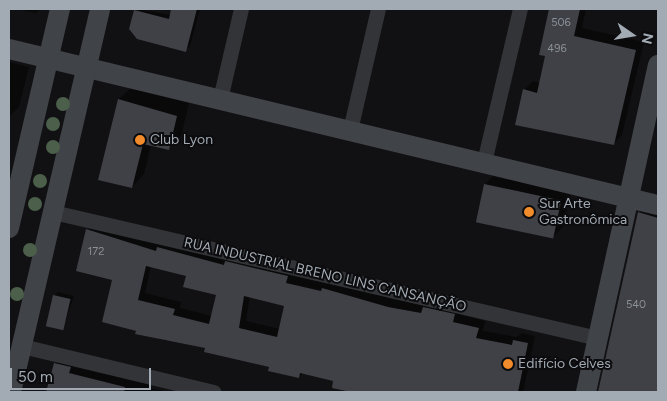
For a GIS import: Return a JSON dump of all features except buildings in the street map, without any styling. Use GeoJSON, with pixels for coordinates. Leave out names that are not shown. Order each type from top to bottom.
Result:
{"type":"FeatureCollection","features":[{"type":"Feature","properties":{"kind":"street"},"geometry":{"type":"LineString","coordinates":[[9,228],[12,201],[60,9]]}},
{"type":"Feature","properties":{"kind":"street"},"geometry":{"type":"LineString","coordinates":[[11,392],[17,344],[53,212],[100,9]]}},
{"type":"Feature","properties":{"kind":"street"},"geometry":{"type":"LineString","coordinates":[[220,99],[241,9]]}},
{"type":"Feature","properties":{"kind":"street"},"geometry":{"type":"LineString","coordinates":[[350,130],[378,9]]}},
{"type":"Feature","properties":{"kind":"street"},"geometry":{"type":"LineString","coordinates":[[484,162],[520,9]]}},
{"type":"Feature","properties":{"kind":"street"},"geometry":{"type":"LineString","coordinates":[[9,49],[658,205]]}},
{"type":"Feature","properties":{"kind":"street"},"geometry":{"type":"LineString","coordinates":[[586,392],[658,66]]}},
{"type":"Feature","properties":{"kind":"street","name":"RUA INDUSTRIAL BRENO LINS CANSANÇÃO"},"geometry":{"type":"LineString","coordinates":[[53,212],[598,338]]}},
{"type":"Feature","properties":{"kind":"street"},"geometry":{"type":"LineString","coordinates":[[17,344],[214,392]]}},
{"type":"Feature","properties":{"kind":"place","name":"Club Lyon"},"geometry":{"type":"Point","coordinates":[140,140]}},
{"type":"Feature","properties":{"kind":"place","name":"Sur Arte Gastronômica"},"geometry":{"type":"Point","coordinates":[529,212]}},
{"type":"Feature","properties":{"kind":"place","name":"Edifício Celves"},"geometry":{"type":"Point","coordinates":[508,364]}}]}
